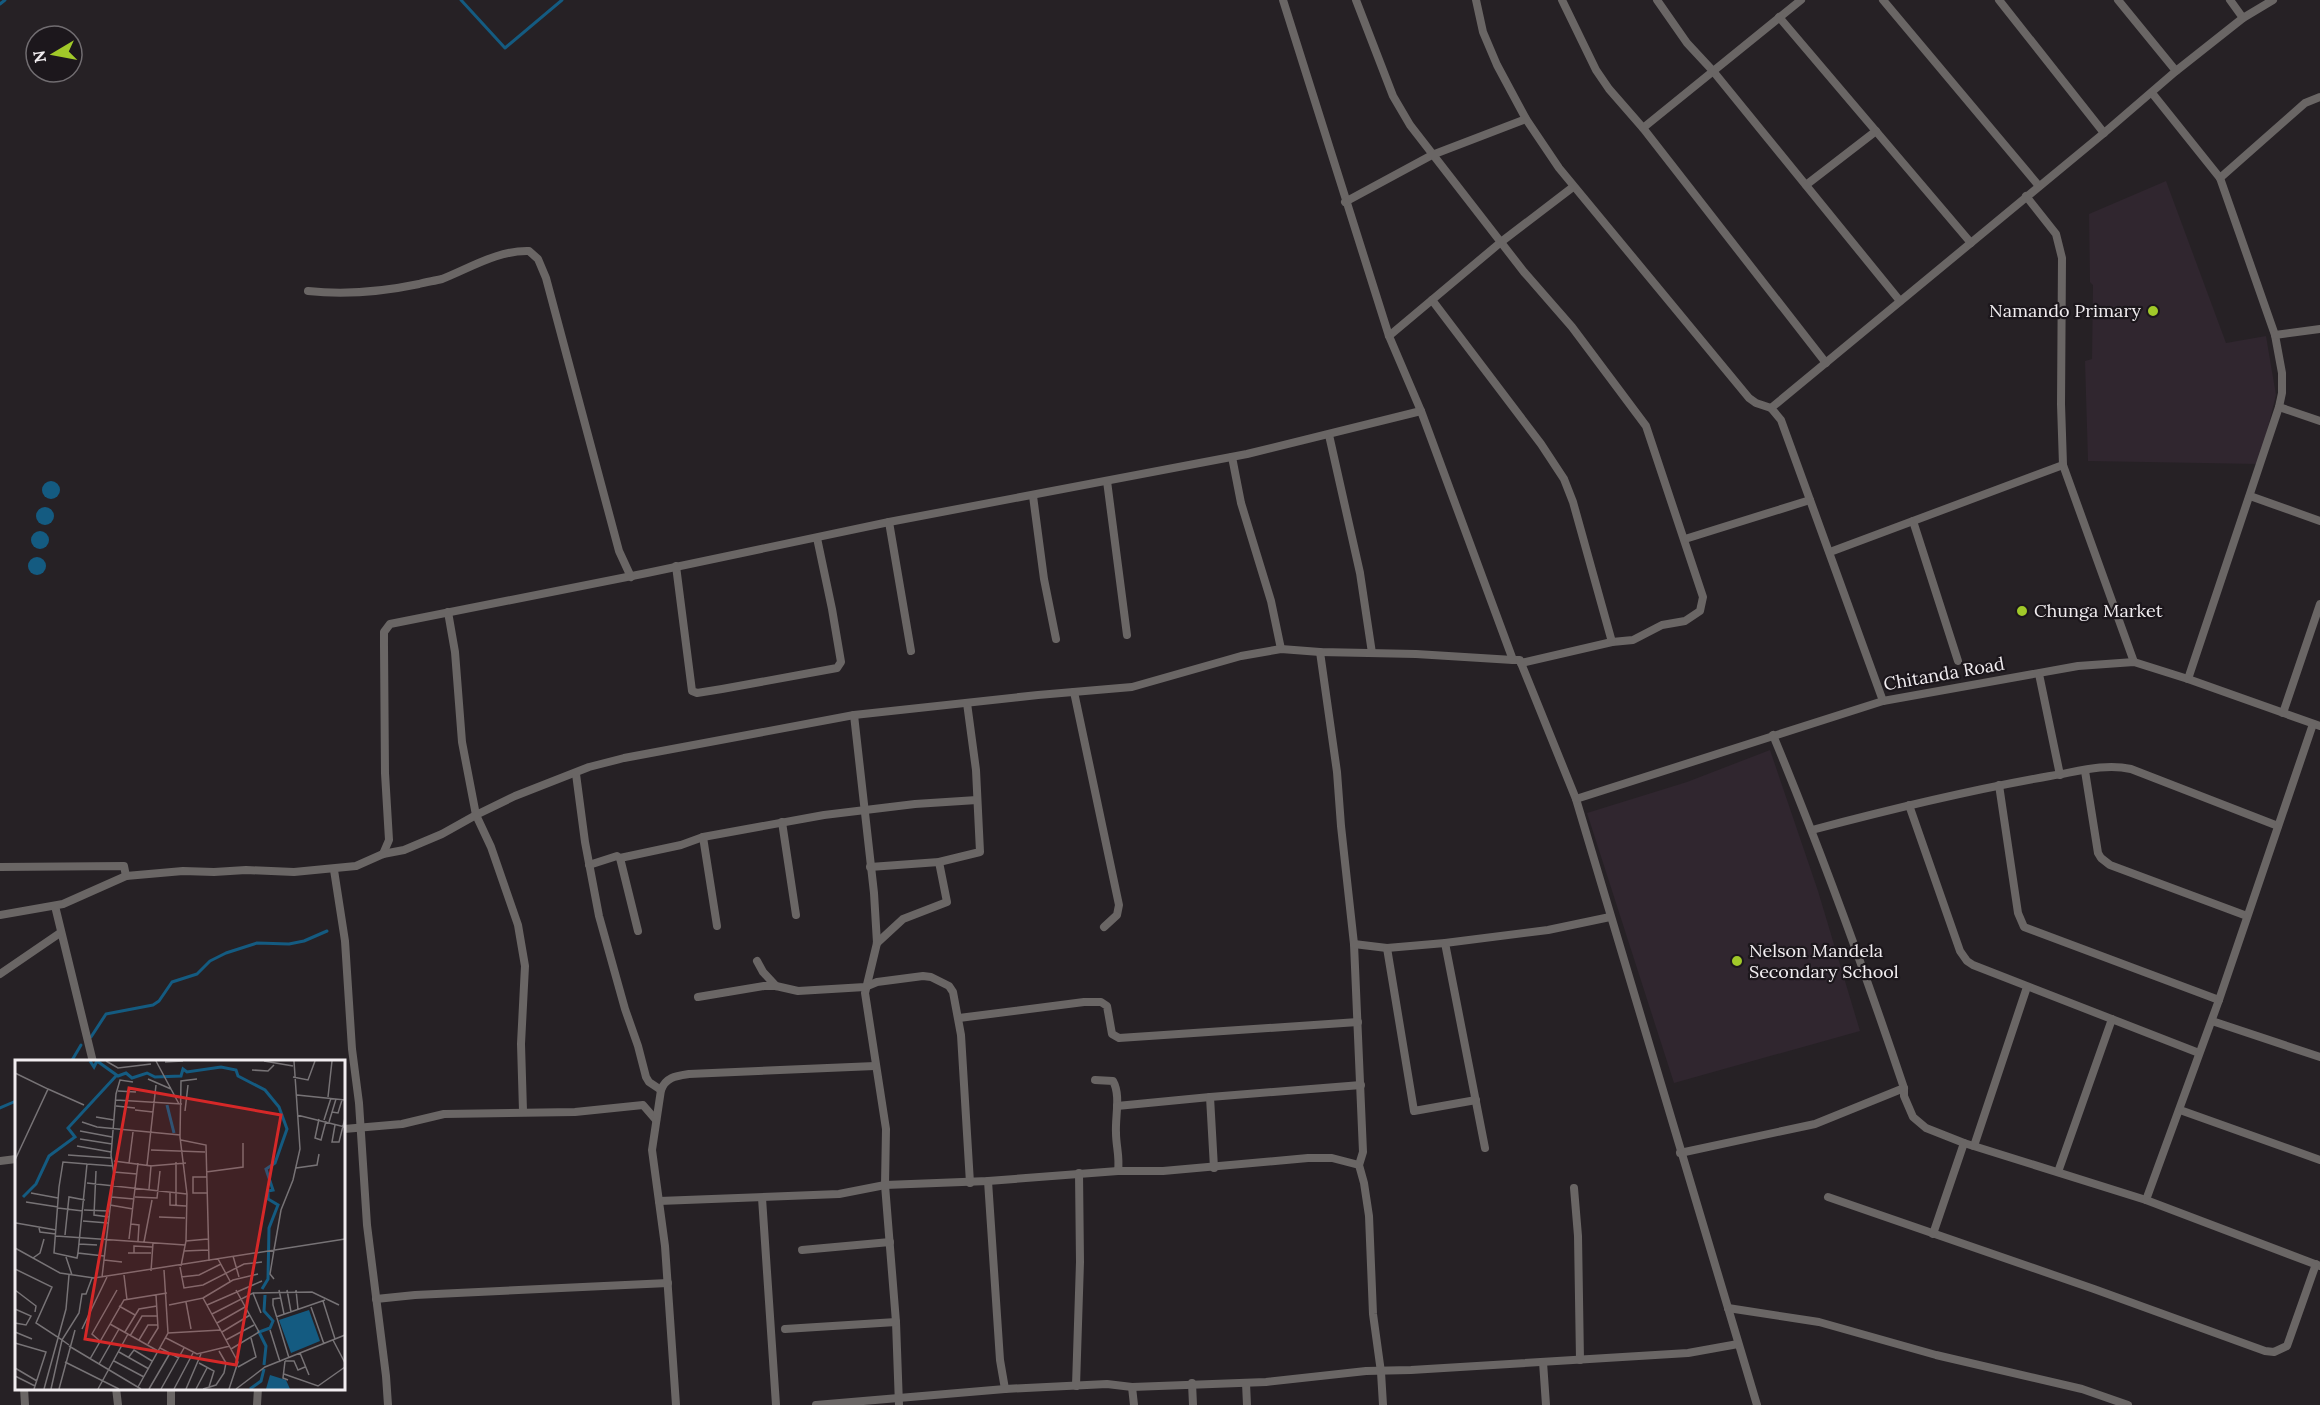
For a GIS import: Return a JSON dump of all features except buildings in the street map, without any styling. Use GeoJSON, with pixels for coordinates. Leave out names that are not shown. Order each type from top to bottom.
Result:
{"type":"FeatureCollection","features":[{"type":"Feature","properties":{"kind":"street"},"geometry":{"type":"LineString","coordinates":[[1283,0],[1389,336],[1421,411],[1517,662],[1576,799],[1757,1405]]}},
{"type":"Feature","properties":{"kind":"street"},"geometry":{"type":"LineString","coordinates":[[0,915],[55,906],[126,876],[183,871],[294,872],[334,870],[356,866],[383,854],[404,850],[442,834],[476,814],[515,796],[589,767],[624,758],[854,715],[1132,687],[1241,656],[1281,649],[1517,662],[1612,642],[1633,640],[1662,625],[1685,621],[1700,611],[1704,597],[1646,426],[1572,327],[1500,242],[1410,125],[1393,96],[1356,0]]}},
{"type":"Feature","properties":{"kind":"street"},"geometry":{"type":"LineString","coordinates":[[1476,0],[1478,17],[1487,45],[1526,119],[1573,187],[1749,398],[1771,408],[1780,420],[1883,701]]}},
{"type":"Feature","properties":{"kind":"street"},"geometry":{"type":"LineString","coordinates":[[1562,0],[1596,70],[1608,89],[1643,128],[1826,363]]}},
{"type":"Feature","properties":{"kind":"street"},"geometry":{"type":"LineString","coordinates":[[1657,0],[1687,43],[1713,71],[1900,301]]}},
{"type":"Feature","properties":{"kind":"street"},"geometry":{"type":"LineString","coordinates":[[1643,128],[1801,0]]}},
{"type":"Feature","properties":{"kind":"street"},"geometry":{"type":"LineString","coordinates":[[1883,0],[2039,186]]}},
{"type":"Feature","properties":{"kind":"street"},"geometry":{"type":"LineString","coordinates":[[1999,0],[2104,133]]}},
{"type":"Feature","properties":{"kind":"street"},"geometry":{"type":"LineString","coordinates":[[2118,0],[2176,71]]}},
{"type":"Feature","properties":{"kind":"street"},"geometry":{"type":"LineString","coordinates":[[2230,0],[2244,18]]}},
{"type":"Feature","properties":{"kind":"street"},"geometry":{"type":"LineString","coordinates":[[1771,408],[2176,71],[2244,18],[2273,0]]}},
{"type":"Feature","properties":{"kind":"street"},"geometry":{"type":"LineString","coordinates":[[1779,17],[1971,243]]}},
{"type":"Feature","properties":{"kind":"street"},"geometry":{"type":"LineString","coordinates":[[2152,93],[2220,178],[2275,335],[2282,373],[2279,407],[2188,679]]}},
{"type":"Feature","properties":{"kind":"street"},"geometry":{"type":"LineString","coordinates":[[2220,178],[2305,103],[2320,97]]}},
{"type":"Feature","properties":{"kind":"street"},"geometry":{"type":"LineString","coordinates":[[1346,202],[1432,155],[1526,119]]}},
{"type":"Feature","properties":{"kind":"street"},"geometry":{"type":"LineString","coordinates":[[1806,184],[1876,131]]}},
{"type":"Feature","properties":{"kind":"street"},"geometry":{"type":"LineString","coordinates":[[1389,336],[1500,242],[1573,187]]}},
{"type":"Feature","properties":{"kind":"street"},"geometry":{"type":"LineString","coordinates":[[2026,196],[2056,234],[2062,258],[2063,465],[2134,662]]}},
{"type":"Feature","properties":{"kind":"street"},"geometry":{"type":"LineString","coordinates":[[308,291],[333,294],[394,290],[440,280],[469,266],[514,250],[529,251],[538,259],[546,278],[606,506],[619,551],[631,576]]}},
{"type":"Feature","properties":{"kind":"street"},"geometry":{"type":"LineString","coordinates":[[1432,300],[1541,444],[1564,479],[1573,502],[1612,642]]}},
{"type":"Feature","properties":{"kind":"street"},"geometry":{"type":"LineString","coordinates":[[2275,335],[2320,329]]}},
{"type":"Feature","properties":{"kind":"street"},"geometry":{"type":"LineString","coordinates":[[2279,407],[2320,421]]}},
{"type":"Feature","properties":{"kind":"street"},"geometry":{"type":"LineString","coordinates":[[383,854],[388,840],[384,632],[390,624],[889,522],[1232,457],[1421,411]]}},
{"type":"Feature","properties":{"kind":"street"},"geometry":{"type":"LineString","coordinates":[[1329,435],[1360,573],[1372,653]]}},
{"type":"Feature","properties":{"kind":"street"},"geometry":{"type":"LineString","coordinates":[[1232,457],[1241,503],[1271,602],[1281,649]]}},
{"type":"Feature","properties":{"kind":"street"},"geometry":{"type":"LineString","coordinates":[[1830,552],[2063,465]]}},
{"type":"Feature","properties":{"kind":"street"},"geometry":{"type":"LineString","coordinates":[[1107,481],[1127,635]]}},
{"type":"Feature","properties":{"kind":"street"},"geometry":{"type":"LineString","coordinates":[[1033,496],[1044,579],[1056,639]]}},
{"type":"Feature","properties":{"kind":"street"},"geometry":{"type":"LineString","coordinates":[[2250,496],[2320,521]]}},
{"type":"Feature","properties":{"kind":"street"},"geometry":{"type":"LineString","coordinates":[[1684,539],[1810,500]]}},
{"type":"Feature","properties":{"kind":"street"},"geometry":{"type":"LineString","coordinates":[[1913,521],[1958,661]]}},
{"type":"Feature","properties":{"kind":"street"},"geometry":{"type":"LineString","coordinates":[[889,522],[911,651]]}},
{"type":"Feature","properties":{"kind":"street"},"geometry":{"type":"LineString","coordinates":[[676,566],[692,691],[697,693],[817,672],[837,668],[841,662],[817,538]]}},
{"type":"Feature","properties":{"kind":"street"},"geometry":{"type":"LineString","coordinates":[[2283,713],[2317,621],[2320,604]]}},
{"type":"Feature","properties":{"kind":"street"},"geometry":{"type":"LineString","coordinates":[[448,612],[455,652],[462,742],[476,814],[491,847],[518,925],[525,966],[521,1044],[523,1111]]}},
{"type":"Feature","properties":{"kind":"street"},"geometry":{"type":"LineString","coordinates":[[1320,652],[1337,772],[1354,944],[1363,1152],[1359,1166],[1369,1216],[1373,1314],[1383,1405]]}},
{"type":"Feature","properties":{"kind":"street","name":"Chitanda Road"},"geometry":{"type":"LineString","coordinates":[[1576,799],[1883,701],[2078,666],[2134,662],[2317,725]]}},
{"type":"Feature","properties":{"kind":"street"},"geometry":{"type":"LineString","coordinates":[[2039,674],[2060,775]]}},
{"type":"Feature","properties":{"kind":"street"},"geometry":{"type":"LineString","coordinates":[[1074,692],[1119,905],[1117,915],[1104,927]]}},
{"type":"Feature","properties":{"kind":"street"},"geometry":{"type":"LineString","coordinates":[[870,867],[939,862],[980,852],[976,770],[967,703]]}},
{"type":"Feature","properties":{"kind":"street"},"geometry":{"type":"LineString","coordinates":[[854,715],[874,893],[877,943],[865,987],[886,1129],[885,1185],[896,1322],[899,1401]]}},
{"type":"Feature","properties":{"kind":"street"},"geometry":{"type":"LineString","coordinates":[[2146,1200],[2220,1000],[2278,826],[2317,725]]}},
{"type":"Feature","properties":{"kind":"street"},"geometry":{"type":"LineString","coordinates":[[1773,735],[1812,830],[1878,1010],[1912,1117],[1926,1128],[1964,1143],[2146,1200],[2318,1265],[2287,1346],[2274,1352],[2252,1348],[2094,1289],[1828,1197]]}},
{"type":"Feature","properties":{"kind":"street"},"geometry":{"type":"LineString","coordinates":[[1812,830],[1999,785],[2085,771],[2107,765],[2131,769],[2278,826]]}},
{"type":"Feature","properties":{"kind":"street"},"geometry":{"type":"LineString","coordinates":[[2085,771],[2093,828],[2101,858],[2110,865],[2247,916]]}},
{"type":"Feature","properties":{"kind":"street"},"geometry":{"type":"LineString","coordinates":[[576,774],[599,916],[646,1077],[649,1082],[661,1090]]}},
{"type":"Feature","properties":{"kind":"street"},"geometry":{"type":"LineString","coordinates":[[1999,785],[2018,913],[2024,927],[2220,1000]]}},
{"type":"Feature","properties":{"kind":"street"},"geometry":{"type":"LineString","coordinates":[[590,865],[617,856],[620,858],[681,845],[703,837],[782,822],[865,809],[977,800]]}},
{"type":"Feature","properties":{"kind":"street"},"geometry":{"type":"LineString","coordinates":[[1909,805],[1960,951],[1967,961],[2027,987],[2199,1053]]}},
{"type":"Feature","properties":{"kind":"street"},"geometry":{"type":"LineString","coordinates":[[782,822],[796,915]]}},
{"type":"Feature","properties":{"kind":"street"},"geometry":{"type":"LineString","coordinates":[[703,837],[717,926]]}},
{"type":"Feature","properties":{"kind":"street"},"geometry":{"type":"LineString","coordinates":[[620,858],[638,931]]}},
{"type":"Feature","properties":{"kind":"street"},"geometry":{"type":"LineString","coordinates":[[877,943],[903,919],[947,902],[939,862]]}},
{"type":"Feature","properties":{"kind":"street"},"geometry":{"type":"LineString","coordinates":[[0,867],[124,866],[126,876]]}},
{"type":"Feature","properties":{"kind":"street"},"geometry":{"type":"LineString","coordinates":[[334,870],[345,940],[367,1225],[388,1405]]}},
{"type":"Feature","properties":{"kind":"street"},"geometry":{"type":"LineString","coordinates":[[55,906],[92,1060]]}},
{"type":"Feature","properties":{"kind":"street"},"geometry":{"type":"LineString","coordinates":[[1354,944],[1387,948],[1445,943],[1548,930],[1610,917]]}},
{"type":"Feature","properties":{"kind":"street"},"geometry":{"type":"LineString","coordinates":[[0,974],[60,933]]}},
{"type":"Feature","properties":{"kind":"street"},"geometry":{"type":"LineString","coordinates":[[1445,943],[1485,1148]]}},
{"type":"Feature","properties":{"kind":"street"},"geometry":{"type":"LineString","coordinates":[[1387,948],[1414,1111],[1476,1100]]}},
{"type":"Feature","properties":{"kind":"street"},"geometry":{"type":"LineString","coordinates":[[757,961],[763,972],[776,986]]}},
{"type":"Feature","properties":{"kind":"street"},"geometry":{"type":"LineString","coordinates":[[698,997],[776,986],[798,991],[865,987],[877,982],[931,977],[949,986],[953,992],[958,1018],[968,1122],[970,1182]]}},
{"type":"Feature","properties":{"kind":"street"},"geometry":{"type":"LineString","coordinates":[[1974,1146],[2027,987]]}},
{"type":"Feature","properties":{"kind":"street"},"geometry":{"type":"LineString","coordinates":[[958,1018],[1084,1002],[1101,1002],[1107,1006],[1112,1034],[1119,1038],[1358,1022]]}},
{"type":"Feature","properties":{"kind":"street"},"geometry":{"type":"LineString","coordinates":[[2058,1172],[2112,1019]]}},
{"type":"Feature","properties":{"kind":"street"},"geometry":{"type":"LineString","coordinates":[[2212,1021],[2320,1057]]}},
{"type":"Feature","properties":{"kind":"street"},"geometry":{"type":"LineString","coordinates":[[676,1405],[665,1246],[651,1150],[664,1083],[669,1079],[689,1074],[875,1066]]}},
{"type":"Feature","properties":{"kind":"street"},"geometry":{"type":"LineString","coordinates":[[1095,1080],[1113,1081],[1115,1084],[1116,1134],[1120,1158],[1118,1171]]}},
{"type":"Feature","properties":{"kind":"street"},"geometry":{"type":"LineString","coordinates":[[1117,1106],[1361,1085]]}},
{"type":"Feature","properties":{"kind":"street"},"geometry":{"type":"LineString","coordinates":[[1680,1153],[1815,1124],[1904,1088]]}},
{"type":"Feature","properties":{"kind":"street"},"geometry":{"type":"LineString","coordinates":[[1210,1097],[1214,1168]]}},
{"type":"Feature","properties":{"kind":"street"},"geometry":{"type":"LineString","coordinates":[[345,1129],[402,1124],[444,1114],[575,1112],[643,1105],[656,1120]]}},
{"type":"Feature","properties":{"kind":"street"},"geometry":{"type":"LineString","coordinates":[[2180,1110],[2320,1161]]}},
{"type":"Feature","properties":{"kind":"street"},"geometry":{"type":"LineString","coordinates":[[1933,1234],[1964,1143]]}},
{"type":"Feature","properties":{"kind":"street"},"geometry":{"type":"LineString","coordinates":[[658,1201],[839,1194],[885,1185],[988,1181],[1079,1173],[1214,1168],[1332,1158],[1359,1166]]}},
{"type":"Feature","properties":{"kind":"street"},"geometry":{"type":"LineString","coordinates":[[0,1161],[15,1159]]}},
{"type":"Feature","properties":{"kind":"street"},"geometry":{"type":"LineString","coordinates":[[1077,1386],[1080,1262],[1079,1173]]}},
{"type":"Feature","properties":{"kind":"street"},"geometry":{"type":"LineString","coordinates":[[988,1181],[999,1360],[1005,1389]]}},
{"type":"Feature","properties":{"kind":"street"},"geometry":{"type":"LineString","coordinates":[[1574,1188],[1578,1236],[1580,1360]]}},
{"type":"Feature","properties":{"kind":"street"},"geometry":{"type":"LineString","coordinates":[[762,1198],[776,1405]]}},
{"type":"Feature","properties":{"kind":"street"},"geometry":{"type":"LineString","coordinates":[[802,1250],[890,1242]]}},
{"type":"Feature","properties":{"kind":"street"},"geometry":{"type":"LineString","coordinates":[[376,1299],[415,1295],[668,1283]]}},
{"type":"Feature","properties":{"kind":"street"},"geometry":{"type":"LineString","coordinates":[[1728,1308],[1819,1323],[1936,1355],[2082,1389],[2128,1405]]}},
{"type":"Feature","properties":{"kind":"street"},"geometry":{"type":"LineString","coordinates":[[785,1329],[896,1322]]}},
{"type":"Feature","properties":{"kind":"street"},"geometry":{"type":"LineString","coordinates":[[816,1405],[899,1401],[1005,1389],[1107,1384],[1132,1387],[1192,1383],[1246,1383],[1366,1371],[1381,1372],[1688,1353],[1738,1344]]}},
{"type":"Feature","properties":{"kind":"street"},"geometry":{"type":"LineString","coordinates":[[1543,1362],[1546,1405]]}},
{"type":"Feature","properties":{"kind":"street"},"geometry":{"type":"LineString","coordinates":[[1192,1383],[1193,1405]]}},
{"type":"Feature","properties":{"kind":"street"},"geometry":{"type":"LineString","coordinates":[[1246,1383],[1247,1405]]}},
{"type":"Feature","properties":{"kind":"street"},"geometry":{"type":"LineString","coordinates":[[1132,1387],[1134,1405]]}},
{"type":"Feature","properties":{"kind":"street"},"geometry":{"type":"LineString","coordinates":[[116,1390],[118,1405]]}},
{"type":"Feature","properties":{"kind":"street"},"geometry":{"type":"LineString","coordinates":[[257,1405],[258,1390]]}},
{"type":"Feature","properties":{"kind":"shaded area","name":"Namando Primary"},"geometry":{"type":"Polygon","coordinates":[[[2166,181],[2226,343],[2266,336],[2276,395],[2259,464],[2088,461],[2085,361],[2092,359],[2093,285],[2090,282],[2089,214],[2166,181]]]}},
{"type":"Feature","properties":{"kind":"shaded area","name":"Nelson Mandela Secondary School"},"geometry":{"type":"Polygon","coordinates":[[[1770,750],[1818,891],[1860,1031],[1674,1083],[1587,813],[1687,782],[1770,750]]]}},
{"type":"Feature","properties":{"kind":"water"},"geometry":{"type":"Polygon","coordinates":[[[47,481],[55,481],[60,486],[58,497],[47,499],[42,494],[42,486],[47,481]]]}},
{"type":"Feature","properties":{"kind":"water"},"geometry":{"type":"Polygon","coordinates":[[[41,507],[49,507],[54,512],[52,523],[41,525],[36,520],[36,512],[41,507]]]}},
{"type":"Feature","properties":{"kind":"water"},"geometry":{"type":"Polygon","coordinates":[[[36,531],[44,531],[49,536],[47,547],[36,549],[31,544],[31,536],[36,531]]]}},
{"type":"Feature","properties":{"kind":"water"},"geometry":{"type":"Polygon","coordinates":[[[33,557],[41,557],[46,562],[44,573],[33,575],[28,570],[28,562],[33,557]]]}},
{"type":"Feature","properties":{"kind":"waterway"},"geometry":{"type":"LineString","coordinates":[[0,4],[5,0]]}},
{"type":"Feature","properties":{"kind":"waterway"},"geometry":{"type":"LineString","coordinates":[[461,0],[505,48],[562,0]]}},
{"type":"Feature","properties":{"kind":"waterway"},"geometry":{"type":"LineString","coordinates":[[91,1037],[106,1014],[153,1005],[159,1001],[172,982],[197,974],[210,961],[226,953],[257,943],[289,944],[304,941],[327,931]]}},
{"type":"Feature","properties":{"kind":"waterway"},"geometry":{"type":"LineString","coordinates":[[72,1060],[81,1045]]}},
{"type":"Feature","properties":{"kind":"waterway"},"geometry":{"type":"LineString","coordinates":[[0,1108],[15,1101]]}},
{"type":"Feature","properties":{"kind":"place","name":"Namando Primary"},"geometry":{"type":"Point","coordinates":[2153,311]}},
{"type":"Feature","properties":{"kind":"place","name":"Chunga Market"},"geometry":{"type":"Point","coordinates":[2022,611]}},
{"type":"Feature","properties":{"kind":"place","name":"Nelson Mandela Secondary School"},"geometry":{"type":"Point","coordinates":[1737,961]}}]}
